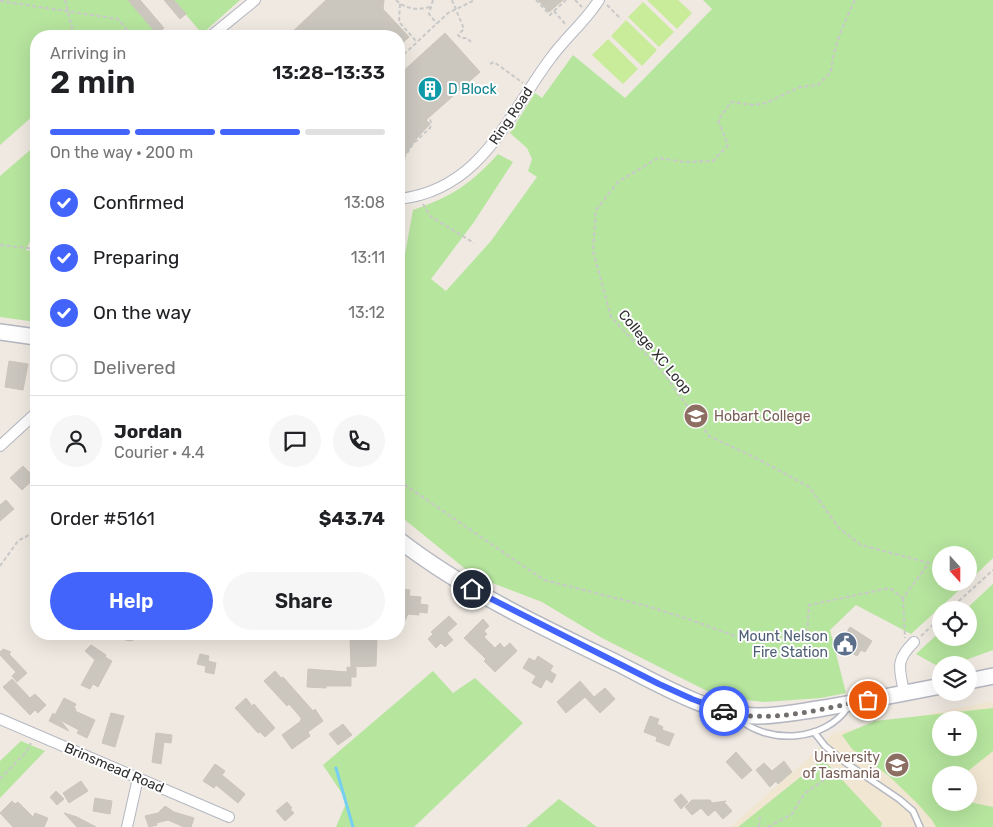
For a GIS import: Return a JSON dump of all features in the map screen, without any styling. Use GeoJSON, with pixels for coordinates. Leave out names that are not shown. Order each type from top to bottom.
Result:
{"type":"FeatureCollection","features":[{"type":"Feature","properties":{"kind":"main road"},"geometry":{"type":"LineString","coordinates":[[0,332],[30,336]]}},
{"type":"Feature","properties":{"kind":"main road"},"geometry":{"type":"LineString","coordinates":[[405,544],[448,575],[503,606],[659,684],[692,699],[732,713],[758,716],[774,715],[932,688]]}},
{"type":"Feature","properties":{"kind":"main road"},"geometry":{"type":"LineString","coordinates":[[977,679],[993,676]]}},
{"type":"Feature","properties":{"kind":"street"},"geometry":{"type":"LineString","coordinates":[[219,30],[255,0]]}},
{"type":"Feature","properties":{"kind":"street","name":"Ring Road"},"geometry":{"type":"LineString","coordinates":[[405,199],[420,195],[450,182],[468,170],[485,154],[550,59],[600,0]]}},
{"type":"Feature","properties":{"kind":"street"},"geometry":{"type":"LineString","coordinates":[[0,446],[30,418]]}},
{"type":"Feature","properties":{"kind":"street"},"geometry":{"type":"LineString","coordinates":[[904,693],[899,664],[906,650],[914,642]]}},
{"type":"Feature","properties":{"kind":"street","name":"Brinsmead Road"},"geometry":{"type":"LineString","coordinates":[[0,719],[229,817]]}},
{"type":"Feature","properties":{"kind":"street"},"geometry":{"type":"LineString","coordinates":[[127,827],[138,778]]}},
{"type":"Feature","properties":{"kind":"lane"},"geometry":{"type":"LineString","coordinates":[[732,713],[747,727],[771,734],[799,736],[814,732],[840,718],[850,703]]}},
{"type":"Feature","properties":{"kind":"lane"},"geometry":{"type":"LineString","coordinates":[[814,732],[825,746],[899,798],[913,812],[920,827]]}},
{"type":"Feature","properties":{"kind":"path"},"geometry":{"type":"LineString","coordinates":[[65,0],[72,30]]}},
{"type":"Feature","properties":{"kind":"path"},"geometry":{"type":"LineString","coordinates":[[396,0],[400,4],[415,8],[421,9],[430,6]]}},
{"type":"Feature","properties":{"kind":"path"},"geometry":{"type":"LineString","coordinates":[[433,0],[429,14],[437,24]]}},
{"type":"Feature","properties":{"kind":"path"},"geometry":{"type":"LineString","coordinates":[[452,0],[464,29],[458,35],[461,38],[467,38],[471,42]]}},
{"type":"Feature","properties":{"kind":"path"},"geometry":{"type":"LineString","coordinates":[[405,54],[455,10],[475,0]]}},
{"type":"Feature","properties":{"kind":"path"},"geometry":{"type":"LineString","coordinates":[[536,0],[550,14],[566,0]]}},
{"type":"Feature","properties":{"kind":"path"},"geometry":{"type":"LineString","coordinates":[[600,0],[621,19]]}},
{"type":"Feature","properties":{"kind":"path","name":"College XC Loop"},"geometry":{"type":"LineString","coordinates":[[855,0],[848,14],[832,61],[832,72],[818,86],[800,87],[766,103],[753,106],[732,102],[718,120],[728,145],[713,161],[685,162],[658,158],[618,182],[596,210],[593,251],[611,317],[662,371],[709,436],[809,487],[840,529],[861,545],[929,564],[903,598]]}},
{"type":"Feature","properties":{"kind":"path"},"geometry":{"type":"LineString","coordinates":[[0,1],[118,19],[127,30]]}},
{"type":"Feature","properties":{"kind":"path"},"geometry":{"type":"LineString","coordinates":[[400,4],[399,22],[418,42]]}},
{"type":"Feature","properties":{"kind":"path"},"geometry":{"type":"LineString","coordinates":[[554,11],[573,33]]}},
{"type":"Feature","properties":{"kind":"path"},"geometry":{"type":"LineString","coordinates":[[490,64],[494,62],[514,74],[530,89]]}},
{"type":"Feature","properties":{"kind":"path"},"geometry":{"type":"LineString","coordinates":[[405,156],[413,144],[430,128],[430,118]]}},
{"type":"Feature","properties":{"kind":"path"},"geometry":{"type":"LineString","coordinates":[[420,195],[424,208],[430,216],[474,243]]}},
{"type":"Feature","properties":{"kind":"path"},"geometry":{"type":"LineString","coordinates":[[0,245],[30,248]]}},
{"type":"Feature","properties":{"kind":"path"},"geometry":{"type":"LineString","coordinates":[[405,485],[544,580],[647,606],[735,636],[807,634],[809,605],[890,588],[903,598],[906,650]]}},
{"type":"Feature","properties":{"kind":"path"},"geometry":{"type":"LineString","coordinates":[[0,566],[18,541],[30,534]]}},
{"type":"Feature","properties":{"kind":"path"},"geometry":{"type":"LineString","coordinates":[[959,601],[993,570]]}},
{"type":"Feature","properties":{"kind":"path"},"geometry":{"type":"LineString","coordinates":[[914,642],[932,625]]}},
{"type":"Feature","properties":{"kind":"path"},"geometry":{"type":"LineString","coordinates":[[0,779],[26,752],[35,734]]}},
{"type":"Feature","properties":{"kind":"path"},"geometry":{"type":"LineString","coordinates":[[768,827],[792,814],[804,794],[840,769],[846,762]]}},
{"type":"Feature","properties":{"kind":"path"},"geometry":{"type":"LineString","coordinates":[[759,827],[760,816]]}},
{"type":"Feature","properties":{"kind":"shaded area","name":"University of Tasmania"},"geometry":{"type":"Polygon","coordinates":[[[993,701],[993,827],[730,827],[811,756],[834,733],[932,713],[932,756],[977,756],[977,711],[943,711],[993,701]]]}},
{"type":"Feature","properties":{"kind":"green space"},"geometry":{"type":"Polygon","coordinates":[[[0,0],[128,0],[154,30],[30,30],[30,119],[0,145],[0,0]]]}},
{"type":"Feature","properties":{"kind":"green space"},"geometry":{"type":"Polygon","coordinates":[[[174,0],[240,0],[206,30],[199,30],[174,0]]]}},
{"type":"Feature","properties":{"kind":"green space"},"geometry":{"type":"Polygon","coordinates":[[[647,0],[678,0],[692,13],[677,29],[647,0]]]}},
{"type":"Feature","properties":{"kind":"green space","name":"Hobart College"},"geometry":{"type":"Polygon","coordinates":[[[703,0],[993,0],[993,558],[978,572],[978,546],[932,546],[932,591],[958,591],[947,601],[932,601],[932,615],[911,634],[856,605],[830,630],[846,693],[821,698],[765,702],[738,699],[709,692],[602,638],[542,602],[474,576],[405,520],[405,254],[413,210],[439,200],[460,188],[479,174],[498,154],[513,162],[474,222],[431,279],[446,291],[491,241],[537,177],[528,171],[532,159],[527,148],[510,133],[535,93],[542,98],[573,55],[625,98],[712,9],[703,0]]]}},
{"type":"Feature","properties":{"kind":"green space"},"geometry":{"type":"Polygon","coordinates":[[[643,2],[674,32],[659,47],[628,17],[643,2]]]}},
{"type":"Feature","properties":{"kind":"green space"},"geometry":{"type":"Polygon","coordinates":[[[626,20],[657,50],[642,66],[611,36],[626,20]]]}},
{"type":"Feature","properties":{"kind":"green space"},"geometry":{"type":"Polygon","coordinates":[[[608,39],[638,69],[623,84],[592,55],[608,39]]]}},
{"type":"Feature","properties":{"kind":"green space"},"geometry":{"type":"Polygon","coordinates":[[[30,150],[30,241],[26,250],[30,251],[30,321],[0,317],[0,176],[30,150]]]}},
{"type":"Feature","properties":{"kind":"green space"},"geometry":{"type":"Polygon","coordinates":[[[993,584],[993,650],[977,656],[932,656],[932,663],[916,654],[932,639],[932,646],[977,646],[977,601],[975,601],[993,584]]]}},
{"type":"Feature","properties":{"kind":"green space"},"geometry":{"type":"Polygon","coordinates":[[[433,671],[453,693],[475,678],[523,723],[414,827],[336,827],[347,801],[323,765],[433,671]]]}},
{"type":"Feature","properties":{"kind":"green space"},"geometry":{"type":"Polygon","coordinates":[[[993,708],[993,751],[974,766],[932,766],[932,811],[977,811],[977,804],[993,807],[993,827],[936,827],[917,803],[889,776],[852,749],[842,735],[875,721],[932,715],[932,756],[977,756],[977,711],[966,711],[993,708]]]}},
{"type":"Feature","properties":{"kind":"green space"},"geometry":{"type":"Polygon","coordinates":[[[21,741],[45,751],[0,798],[0,761],[21,741]]]}},
{"type":"Feature","properties":{"kind":"green space"},"geometry":{"type":"Polygon","coordinates":[[[823,759],[882,823],[881,827],[738,827],[823,759]]]}},
{"type":"Feature","properties":{"kind":"green space"},"geometry":{"type":"Polygon","coordinates":[[[559,799],[597,827],[526,827],[559,799]]]}},
{"type":"Feature","properties":{"kind":"building"},"geometry":{"type":"Polygon","coordinates":[[[128,0],[140,0],[164,28],[162,30],[154,30],[128,0]]]}},
{"type":"Feature","properties":{"kind":"building"},"geometry":{"type":"Polygon","coordinates":[[[164,0],[174,0],[186,14],[180,19],[164,0]]]}},
{"type":"Feature","properties":{"kind":"building"},"geometry":{"type":"Polygon","coordinates":[[[326,0],[384,0],[383,9],[402,30],[294,30],[326,0]]]}},
{"type":"Feature","properties":{"kind":"building"},"geometry":{"type":"Polygon","coordinates":[[[538,0],[563,0],[549,12],[538,0]]]}},
{"type":"Feature","properties":{"kind":"building"},"geometry":{"type":"Polygon","coordinates":[[[405,33],[409,37],[405,41],[405,33]]]}},
{"type":"Feature","properties":{"kind":"building","name":"D Block"},"geometry":{"type":"Polygon","coordinates":[[[445,33],[480,72],[426,120],[430,124],[416,139],[405,155],[405,70],[445,33]]]}},
{"type":"Feature","properties":{"kind":"building"},"geometry":{"type":"Polygon","coordinates":[[[9,361],[28,364],[23,390],[5,387],[9,361]]]}},
{"type":"Feature","properties":{"kind":"building"},"geometry":{"type":"Polygon","coordinates":[[[23,466],[30,473],[30,483],[22,490],[10,478],[23,466]]]}},
{"type":"Feature","properties":{"kind":"building"},"geometry":{"type":"Polygon","coordinates":[[[6,500],[14,509],[0,521],[0,505],[6,500]]]}},
{"type":"Feature","properties":{"kind":"building"},"geometry":{"type":"Polygon","coordinates":[[[405,589],[410,590],[409,596],[421,597],[420,604],[428,605],[427,613],[419,612],[419,615],[408,614],[405,620],[405,589]]]}},
{"type":"Feature","properties":{"kind":"building"},"geometry":{"type":"Polygon","coordinates":[[[449,616],[457,624],[447,633],[453,640],[445,647],[441,643],[436,648],[428,639],[433,634],[431,632],[449,616]]]}},
{"type":"Feature","properties":{"kind":"building"},"geometry":{"type":"Polygon","coordinates":[[[483,619],[489,626],[484,631],[487,634],[484,637],[495,648],[500,643],[504,648],[510,643],[517,651],[495,672],[484,661],[486,659],[464,638],[483,619]]]}},
{"type":"Feature","properties":{"kind":"building"},"geometry":{"type":"Polygon","coordinates":[[[850,627],[872,641],[865,652],[861,650],[857,656],[839,645],[850,627]]]}},
{"type":"Feature","properties":{"kind":"building"},"geometry":{"type":"Polygon","coordinates":[[[350,640],[377,640],[376,666],[351,667],[350,640]]]}},
{"type":"Feature","properties":{"kind":"building"},"geometry":{"type":"Polygon","coordinates":[[[91,645],[112,661],[98,687],[93,684],[90,689],[81,685],[95,660],[85,651],[91,645]]]}},
{"type":"Feature","properties":{"kind":"building"},"geometry":{"type":"Polygon","coordinates":[[[3,649],[11,652],[9,654],[27,673],[17,682],[12,676],[16,672],[0,655],[3,649]]]}},
{"type":"Feature","properties":{"kind":"building"},"geometry":{"type":"Polygon","coordinates":[[[200,654],[209,656],[208,661],[216,663],[214,674],[205,672],[206,666],[197,664],[200,654]]]}},
{"type":"Feature","properties":{"kind":"building"},"geometry":{"type":"Polygon","coordinates":[[[538,656],[553,666],[550,671],[556,675],[552,683],[546,679],[541,688],[532,683],[536,676],[523,668],[529,658],[535,661],[538,656]]]}},
{"type":"Feature","properties":{"kind":"building"},"geometry":{"type":"Polygon","coordinates":[[[347,667],[356,668],[356,677],[351,677],[351,686],[307,687],[308,669],[347,672],[347,667]]]}},
{"type":"Feature","properties":{"kind":"building"},"geometry":{"type":"Polygon","coordinates":[[[275,671],[281,678],[283,677],[313,711],[315,709],[323,721],[308,732],[310,736],[292,749],[282,735],[302,719],[264,681],[275,671]]]}},
{"type":"Feature","properties":{"kind":"building"},"geometry":{"type":"Polygon","coordinates":[[[12,679],[30,698],[35,694],[46,705],[38,713],[35,710],[30,715],[3,687],[12,679]]]}},
{"type":"Feature","properties":{"kind":"building"},"geometry":{"type":"Polygon","coordinates":[[[580,681],[594,697],[605,688],[615,699],[600,713],[585,697],[566,713],[557,702],[580,681]]]}},
{"type":"Feature","properties":{"kind":"building"},"geometry":{"type":"Polygon","coordinates":[[[64,698],[76,704],[75,711],[95,720],[87,738],[77,733],[79,730],[60,720],[69,731],[49,721],[53,713],[55,715],[64,698]]]}},
{"type":"Feature","properties":{"kind":"building"},"geometry":{"type":"Polygon","coordinates":[[[246,698],[252,706],[254,704],[275,728],[265,737],[260,732],[258,733],[235,708],[246,698]]]}},
{"type":"Feature","properties":{"kind":"building"},"geometry":{"type":"Polygon","coordinates":[[[111,713],[124,716],[115,747],[102,743],[111,713]]]}},
{"type":"Feature","properties":{"kind":"building"},"geometry":{"type":"Polygon","coordinates":[[[650,716],[659,719],[657,724],[663,727],[662,730],[674,734],[669,746],[656,741],[657,737],[644,732],[650,716]]]}},
{"type":"Feature","properties":{"kind":"building"},"geometry":{"type":"Polygon","coordinates":[[[343,724],[352,735],[338,745],[329,734],[343,724]]]}},
{"type":"Feature","properties":{"kind":"building"},"geometry":{"type":"Polygon","coordinates":[[[156,733],[172,735],[171,743],[164,742],[161,764],[152,762],[156,733]]]}},
{"type":"Feature","properties":{"kind":"building"},"geometry":{"type":"Polygon","coordinates":[[[736,752],[752,770],[742,779],[726,762],[736,752]]]}},
{"type":"Feature","properties":{"kind":"building"},"geometry":{"type":"Polygon","coordinates":[[[784,761],[792,772],[778,784],[776,781],[770,787],[756,770],[764,763],[772,771],[784,761]]]}},
{"type":"Feature","properties":{"kind":"building"},"geometry":{"type":"Polygon","coordinates":[[[215,764],[225,771],[222,775],[245,794],[238,803],[216,785],[214,788],[203,781],[215,764]]]}},
{"type":"Feature","properties":{"kind":"building"},"geometry":{"type":"Polygon","coordinates":[[[81,781],[88,791],[69,803],[63,793],[81,781]]]}},
{"type":"Feature","properties":{"kind":"building"},"geometry":{"type":"Polygon","coordinates":[[[56,791],[64,799],[57,805],[50,797],[56,791]]]}},
{"type":"Feature","properties":{"kind":"building"},"geometry":{"type":"Polygon","coordinates":[[[681,794],[688,802],[681,809],[674,800],[681,794]]]}},
{"type":"Feature","properties":{"kind":"building"},"geometry":{"type":"Polygon","coordinates":[[[95,798],[112,801],[110,814],[93,811],[95,798]]]}},
{"type":"Feature","properties":{"kind":"building"},"geometry":{"type":"Polygon","coordinates":[[[692,800],[710,800],[712,803],[726,801],[724,802],[732,811],[723,819],[715,810],[708,816],[701,808],[692,815],[685,807],[692,800]]]}},
{"type":"Feature","properties":{"kind":"building"},"geometry":{"type":"Polygon","coordinates":[[[12,801],[15,804],[18,802],[33,817],[35,813],[48,818],[44,827],[13,827],[0,813],[12,801]]]}},
{"type":"Feature","properties":{"kind":"building"},"geometry":{"type":"Polygon","coordinates":[[[287,802],[294,813],[285,821],[276,811],[287,802]]]}},
{"type":"Feature","properties":{"kind":"building"},"geometry":{"type":"Polygon","coordinates":[[[165,806],[174,812],[194,818],[191,827],[184,827],[168,820],[149,827],[145,816],[158,813],[165,806]]]}},
{"type":"Feature","properties":{"kind":"building"},"geometry":{"type":"Polygon","coordinates":[[[64,813],[77,817],[96,827],[77,827],[64,813]]]}},
{"type":"Feature","properties":{"kind":"waterway"},"geometry":{"type":"LineString","coordinates":[[336,768],[353,827]]}},
{"type":"Feature","properties":{"kind":"way so far"},"geometry":{"type":"LineString","coordinates":[[724,711],[745,715],[774,715],[868,700]]}},
{"type":"Feature","properties":{"kind":"place","name":"D Block"},"geometry":{"type":"Point","coordinates":[430,89]}},
{"type":"Feature","properties":{"kind":"place","name":"Hobart College"},"geometry":{"type":"Point","coordinates":[696,416]}},
{"type":"Feature","properties":{"kind":"place","name":"Mount Nelson Fire Station"},"geometry":{"type":"Point","coordinates":[845,644]}},
{"type":"Feature","properties":{"kind":"place","name":"University of Tasmania"},"geometry":{"type":"Point","coordinates":[897,765]}},
{"type":"Feature","properties":{"kind":"route"},"geometry":{"type":"LineString","coordinates":[[472,589],[659,684],[724,711]]}}]}
